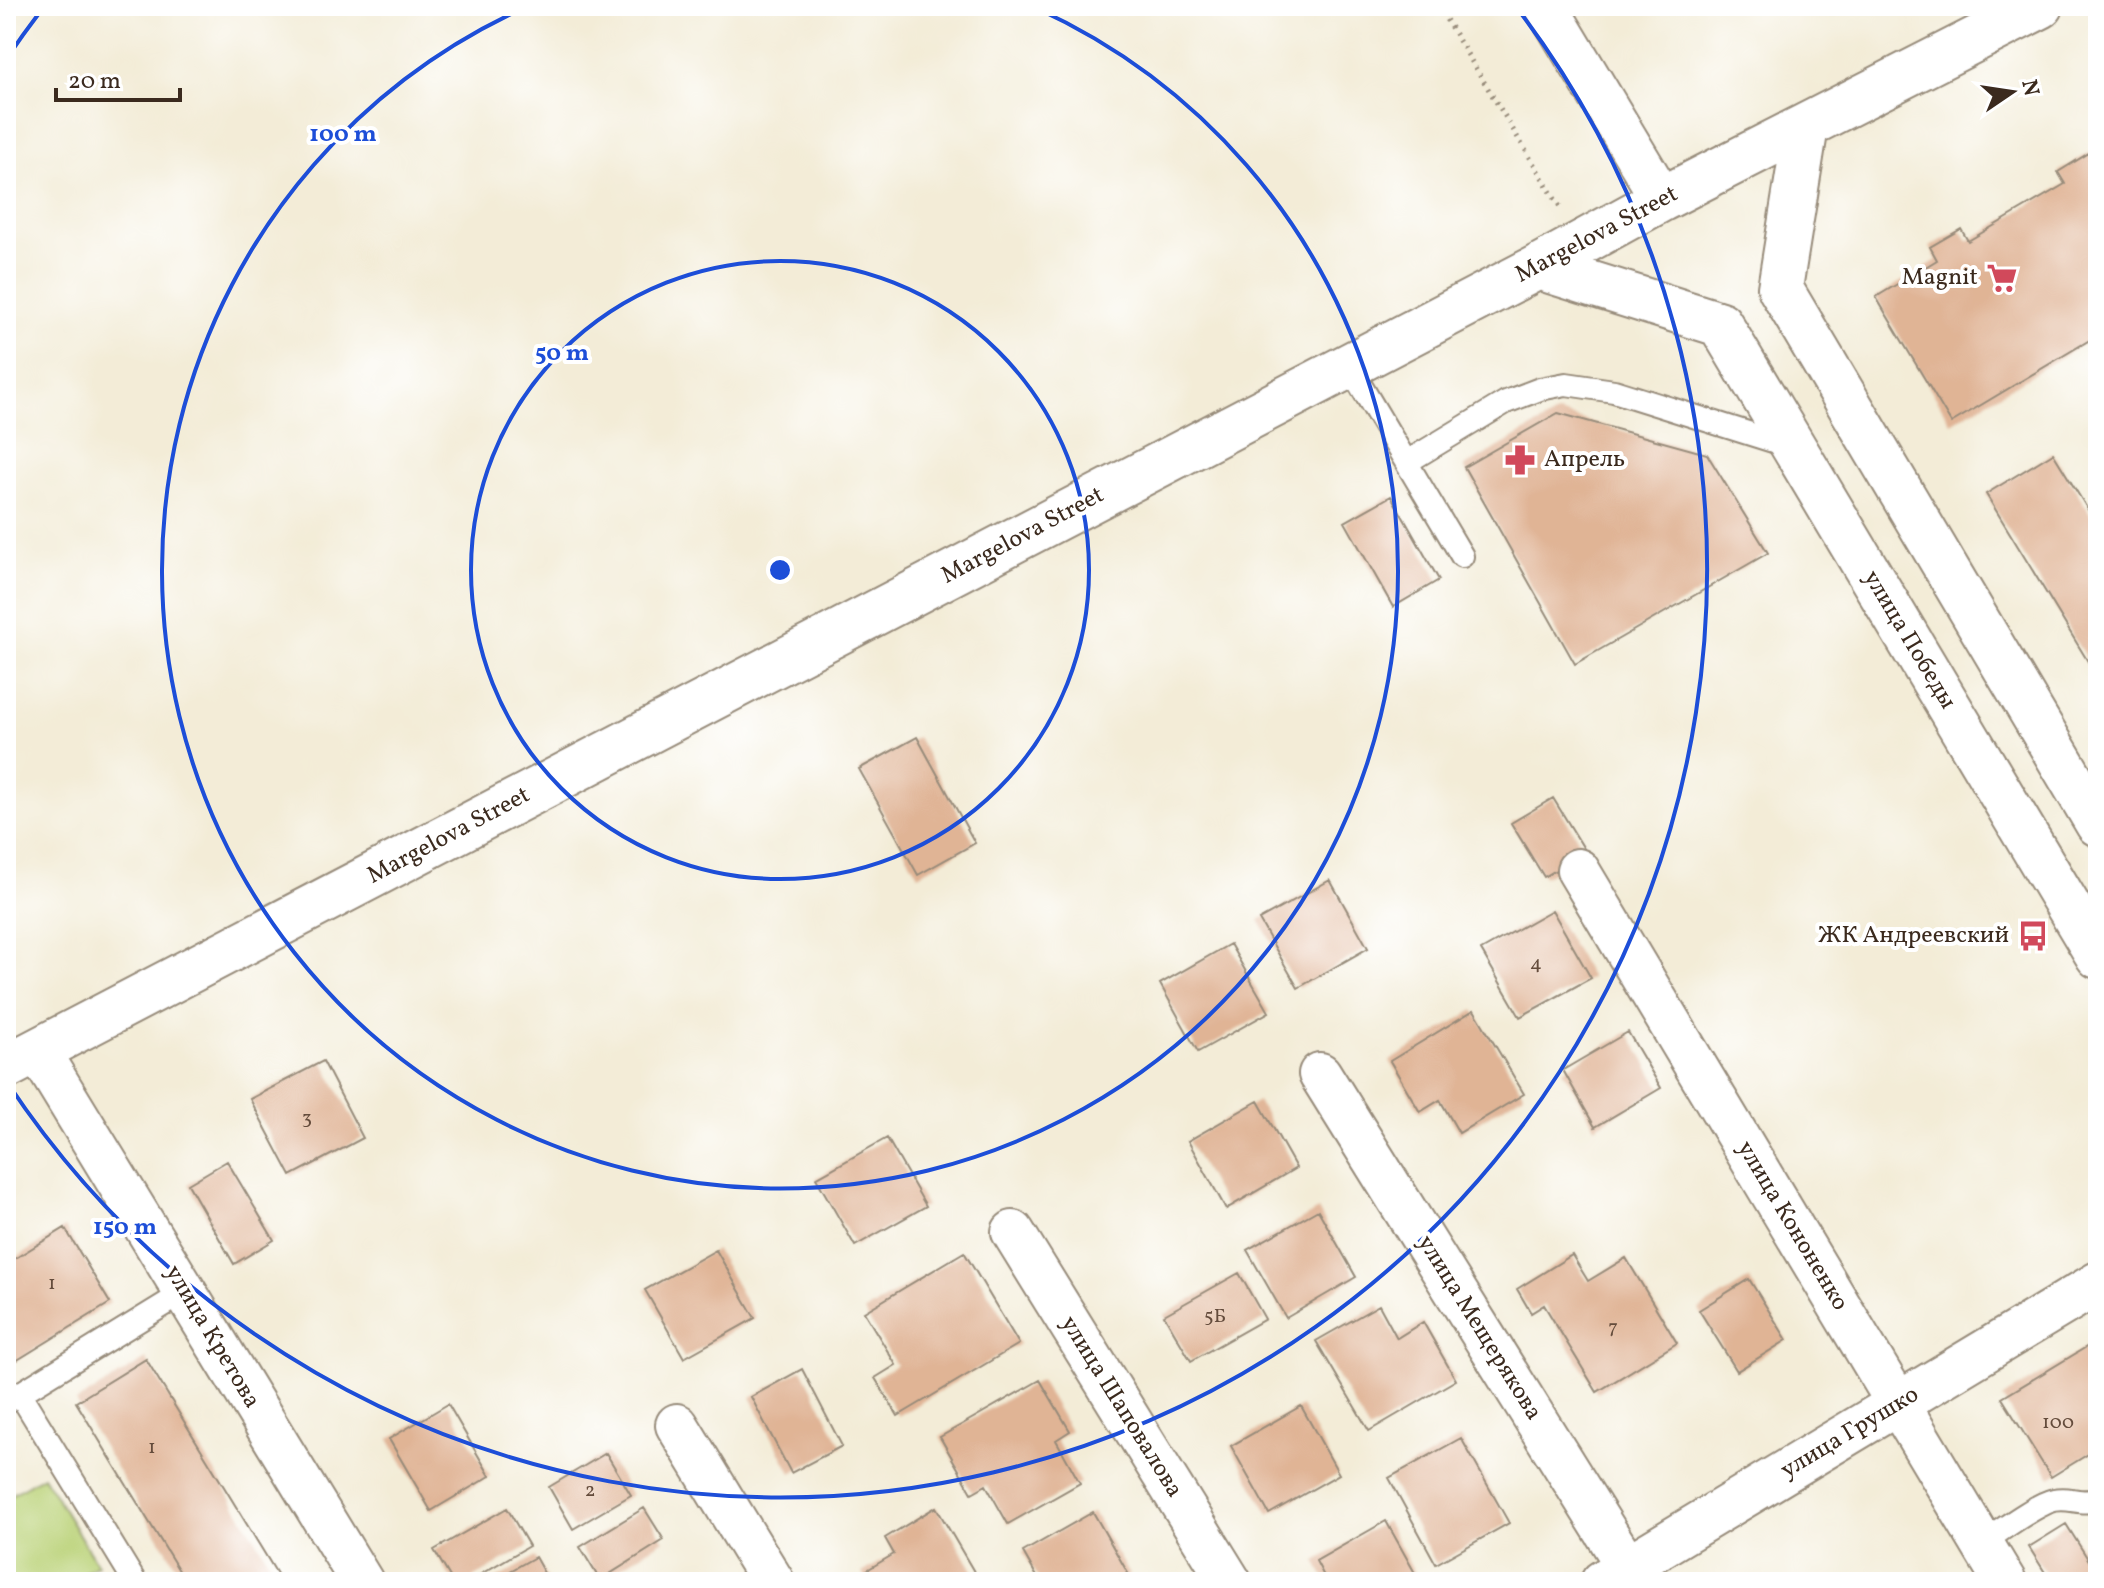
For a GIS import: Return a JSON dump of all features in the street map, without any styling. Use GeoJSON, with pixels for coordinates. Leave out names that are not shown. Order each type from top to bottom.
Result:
{"type":"FeatureCollection","features":[{"type":"Feature","properties":{"kind":"street"},"geometry":{"type":"LineString","coordinates":[[1546,6],[1662,199]]}},
{"type":"Feature","properties":{"kind":"street","name":"Margelova Street"},"geometry":{"type":"LineString","coordinates":[[22,1059],[1538,267],[1662,199],[2041,6]]}},
{"type":"Feature","properties":{"kind":"street"},"geometry":{"type":"LineString","coordinates":[[1806,126],[1780,288],[2098,824]]}},
{"type":"Feature","properties":{"kind":"street"},"geometry":{"type":"LineString","coordinates":[[1538,267],[1720,324],[1780,288]]}},
{"type":"Feature","properties":{"kind":"street","name":"улица Победы"},"geometry":{"type":"LineString","coordinates":[[1720,324],[2098,956]]}},
{"type":"Feature","properties":{"kind":"street","name":"улица Кононенко"},"geometry":{"type":"LineString","coordinates":[[1578,870],[2005,1582]]}},
{"type":"Feature","properties":{"kind":"street","name":"улица Кретова"},"geometry":{"type":"LineString","coordinates":[[22,1059],[185,1292],[362,1582]]}},
{"type":"Feature","properties":{"kind":"street","name":"улица Мещерякова"},"geometry":{"type":"LineString","coordinates":[[1320,1074],[1622,1577]]}},
{"type":"Feature","properties":{"kind":"street","name":"улица Шаповалова"},"geometry":{"type":"LineString","coordinates":[[1013,1232],[1230,1582]]}},
{"type":"Feature","properties":{"kind":"street","name":"улица Грушко"},"geometry":{"type":"LineString","coordinates":[[1622,1577],[2098,1283]]}},
{"type":"Feature","properties":{"kind":"street"},"geometry":{"type":"LineString","coordinates":[[677,1425],[773,1582]]}},
{"type":"Feature","properties":{"kind":"lane"},"geometry":{"type":"LineString","coordinates":[[1349,366],[1462,556]]}},
{"type":"Feature","properties":{"kind":"lane"},"geometry":{"type":"LineString","coordinates":[[1407,462],[1506,402],[1540,389],[1566,384],[1614,391],[1795,448]]}},
{"type":"Feature","properties":{"kind":"lane"},"geometry":{"type":"LineString","coordinates":[[135,1582],[13,1398],[185,1292]]}},
{"type":"Feature","properties":{"kind":"lane"},"geometry":{"type":"LineString","coordinates":[[1982,1543],[2049,1501],[2064,1499],[2088,1503],[2098,1499]]}},
{"type":"Feature","properties":{"kind":"path"},"geometry":{"type":"LineString","coordinates":[[1438,6],[1582,243]]}},
{"type":"Feature","properties":{"kind":"green space"},"geometry":{"type":"Polygon","coordinates":[[[43,1476],[97,1564],[80,1575],[84,1582],[6,1582],[6,1498],[43,1476]]]}},
{"type":"Feature","properties":{"kind":"building","name":"Magnit"},"geometry":{"type":"Polygon","coordinates":[[[2089,153],[2098,168],[2098,335],[1951,423],[1876,297],[1937,260],[1930,247],[1961,229],[1968,241],[2065,184],[2058,172],[2089,153]]]}},
{"type":"Feature","properties":{"kind":"building"},"geometry":{"type":"Polygon","coordinates":[[[1558,413],[1707,454],[1768,553],[1575,664],[1464,467],[1558,413]]]}},
{"type":"Feature","properties":{"kind":"building"},"geometry":{"type":"Polygon","coordinates":[[[2053,453],[2098,526],[2098,678],[1986,494],[2053,453]]]}},
{"type":"Feature","properties":{"kind":"building"},"geometry":{"type":"Polygon","coordinates":[[[1391,496],[1439,580],[1393,607],[1345,522],[1391,496]]]}},
{"type":"Feature","properties":{"kind":"building"},"geometry":{"type":"Polygon","coordinates":[[[917,737],[975,843],[918,875],[859,769],[917,737]]]}},
{"type":"Feature","properties":{"kind":"building"},"geometry":{"type":"Polygon","coordinates":[[[1553,798],[1586,852],[1544,877],[1511,823],[1553,798]]]}},
{"type":"Feature","properties":{"kind":"building"},"geometry":{"type":"Polygon","coordinates":[[[1330,880],[1368,948],[1298,988],[1259,920],[1330,880]]]}},
{"type":"Feature","properties":{"kind":"building"},"geometry":{"type":"Polygon","coordinates":[[[1552,910],[1591,978],[1520,1017],[1481,950],[1552,910]]]}},
{"type":"Feature","properties":{"kind":"building"},"geometry":{"type":"Polygon","coordinates":[[[1230,944],[1269,1012],[1198,1052],[1160,984],[1230,944]]]}},
{"type":"Feature","properties":{"kind":"building"},"geometry":{"type":"Polygon","coordinates":[[[1474,1010],[1524,1094],[1459,1133],[1440,1100],[1420,1112],[1390,1061],[1474,1010]]]}},
{"type":"Feature","properties":{"kind":"building"},"geometry":{"type":"Polygon","coordinates":[[[1628,1032],[1661,1088],[1595,1127],[1563,1070],[1628,1032]]]}},
{"type":"Feature","properties":{"kind":"building"},"geometry":{"type":"Polygon","coordinates":[[[323,1061],[363,1138],[291,1176],[250,1099],[323,1061]]]}},
{"type":"Feature","properties":{"kind":"building"},"geometry":{"type":"Polygon","coordinates":[[[1258,1101],[1296,1168],[1226,1209],[1188,1141],[1258,1101]]]}},
{"type":"Feature","properties":{"kind":"building"},"geometry":{"type":"Polygon","coordinates":[[[887,1138],[926,1206],[855,1246],[816,1178],[887,1138]]]}},
{"type":"Feature","properties":{"kind":"building"},"geometry":{"type":"Polygon","coordinates":[[[227,1161],[274,1240],[234,1264],[188,1184],[227,1161]]]}},
{"type":"Feature","properties":{"kind":"building"},"geometry":{"type":"Polygon","coordinates":[[[1318,1210],[1356,1277],[1286,1318],[1247,1250],[1318,1210]]]}},
{"type":"Feature","properties":{"kind":"building"},"geometry":{"type":"Polygon","coordinates":[[[65,1228],[110,1303],[6,1367],[6,1264],[65,1228]]]}},
{"type":"Feature","properties":{"kind":"building"},"geometry":{"type":"Polygon","coordinates":[[[716,1250],[755,1318],[684,1358],[645,1290],[716,1250]]]}},
{"type":"Feature","properties":{"kind":"building"},"geometry":{"type":"Polygon","coordinates":[[[964,1252],[1019,1344],[898,1416],[875,1378],[896,1365],[864,1312],[964,1252]]]}},
{"type":"Feature","properties":{"kind":"building"},"geometry":{"type":"Polygon","coordinates":[[[1572,1255],[1588,1281],[1626,1258],[1677,1343],[1597,1392],[1544,1305],[1531,1313],[1517,1289],[1572,1255]]]}},
{"type":"Feature","properties":{"kind":"building"},"geometry":{"type":"Polygon","coordinates":[[[1239,1273],[1265,1319],[1191,1361],[1164,1315],[1239,1273]]]}},
{"type":"Feature","properties":{"kind":"building"},"geometry":{"type":"Polygon","coordinates":[[[1749,1279],[1787,1340],[1737,1371],[1699,1310],[1749,1279]]]}},
{"type":"Feature","properties":{"kind":"building"},"geometry":{"type":"Polygon","coordinates":[[[1379,1305],[1397,1338],[1423,1322],[1456,1380],[1369,1431],[1316,1341],[1379,1305]]]}},
{"type":"Feature","properties":{"kind":"building"},"geometry":{"type":"Polygon","coordinates":[[[2098,1340],[2098,1448],[2051,1477],[2002,1398],[2098,1340]]]}},
{"type":"Feature","properties":{"kind":"building"},"geometry":{"type":"Polygon","coordinates":[[[146,1359],[282,1582],[186,1582],[132,1494],[76,1402],[146,1359]]]}},
{"type":"Feature","properties":{"kind":"building"},"geometry":{"type":"Polygon","coordinates":[[[802,1369],[842,1446],[791,1473],[751,1397],[802,1369]]]}},
{"type":"Feature","properties":{"kind":"building"},"geometry":{"type":"Polygon","coordinates":[[[1040,1380],[1070,1431],[1056,1440],[1080,1483],[1008,1524],[986,1485],[972,1493],[940,1437],[1040,1380]]]}},
{"type":"Feature","properties":{"kind":"building"},"geometry":{"type":"Polygon","coordinates":[[[448,1404],[490,1476],[431,1511],[389,1439],[448,1404]]]}},
{"type":"Feature","properties":{"kind":"building"},"geometry":{"type":"Polygon","coordinates":[[[1301,1406],[1339,1474],[1269,1514],[1231,1446],[1301,1406]]]}},
{"type":"Feature","properties":{"kind":"building"},"geometry":{"type":"Polygon","coordinates":[[[1461,1438],[1509,1523],[1436,1564],[1389,1478],[1461,1438]]]}},
{"type":"Feature","properties":{"kind":"building"},"geometry":{"type":"Polygon","coordinates":[[[606,1453],[631,1495],[573,1529],[549,1487],[606,1453]]]}},
{"type":"Feature","properties":{"kind":"building"},"geometry":{"type":"Polygon","coordinates":[[[936,1507],[980,1582],[867,1582],[862,1573],[894,1554],[885,1538],[936,1507]]]}},
{"type":"Feature","properties":{"kind":"building"},"geometry":{"type":"Polygon","coordinates":[[[507,1508],[529,1546],[467,1582],[453,1582],[434,1550],[507,1508]]]}},
{"type":"Feature","properties":{"kind":"building"},"geometry":{"type":"Polygon","coordinates":[[[644,1508],[664,1540],[600,1580],[580,1547],[644,1508]]]}},
{"type":"Feature","properties":{"kind":"building"},"geometry":{"type":"Polygon","coordinates":[[[1093,1512],[1129,1575],[1118,1582],[1040,1582],[1023,1552],[1093,1512]]]}},
{"type":"Feature","properties":{"kind":"building"},"geometry":{"type":"Polygon","coordinates":[[[1386,1521],[1420,1582],[1327,1582],[1316,1561],[1386,1521]]]}},
{"type":"Feature","properties":{"kind":"building"},"geometry":{"type":"Polygon","coordinates":[[[2066,1524],[2098,1575],[2098,1582],[2051,1582],[2029,1547],[2066,1524]]]}},
{"type":"Feature","properties":{"kind":"building"},"geometry":{"type":"Polygon","coordinates":[[[535,1557],[549,1582],[491,1582],[535,1557]]]}},
{"type":"Feature","properties":{"kind":"place","name":"Magnit"},"geometry":{"type":"Point","coordinates":[2002,278]}},
{"type":"Feature","properties":{"kind":"place","name":"Апрель"},"geometry":{"type":"Point","coordinates":[1520,460]}},
{"type":"Feature","properties":{"kind":"place","name":"ЖК Андреевский"},"geometry":{"type":"Point","coordinates":[2033,936]}}]}
